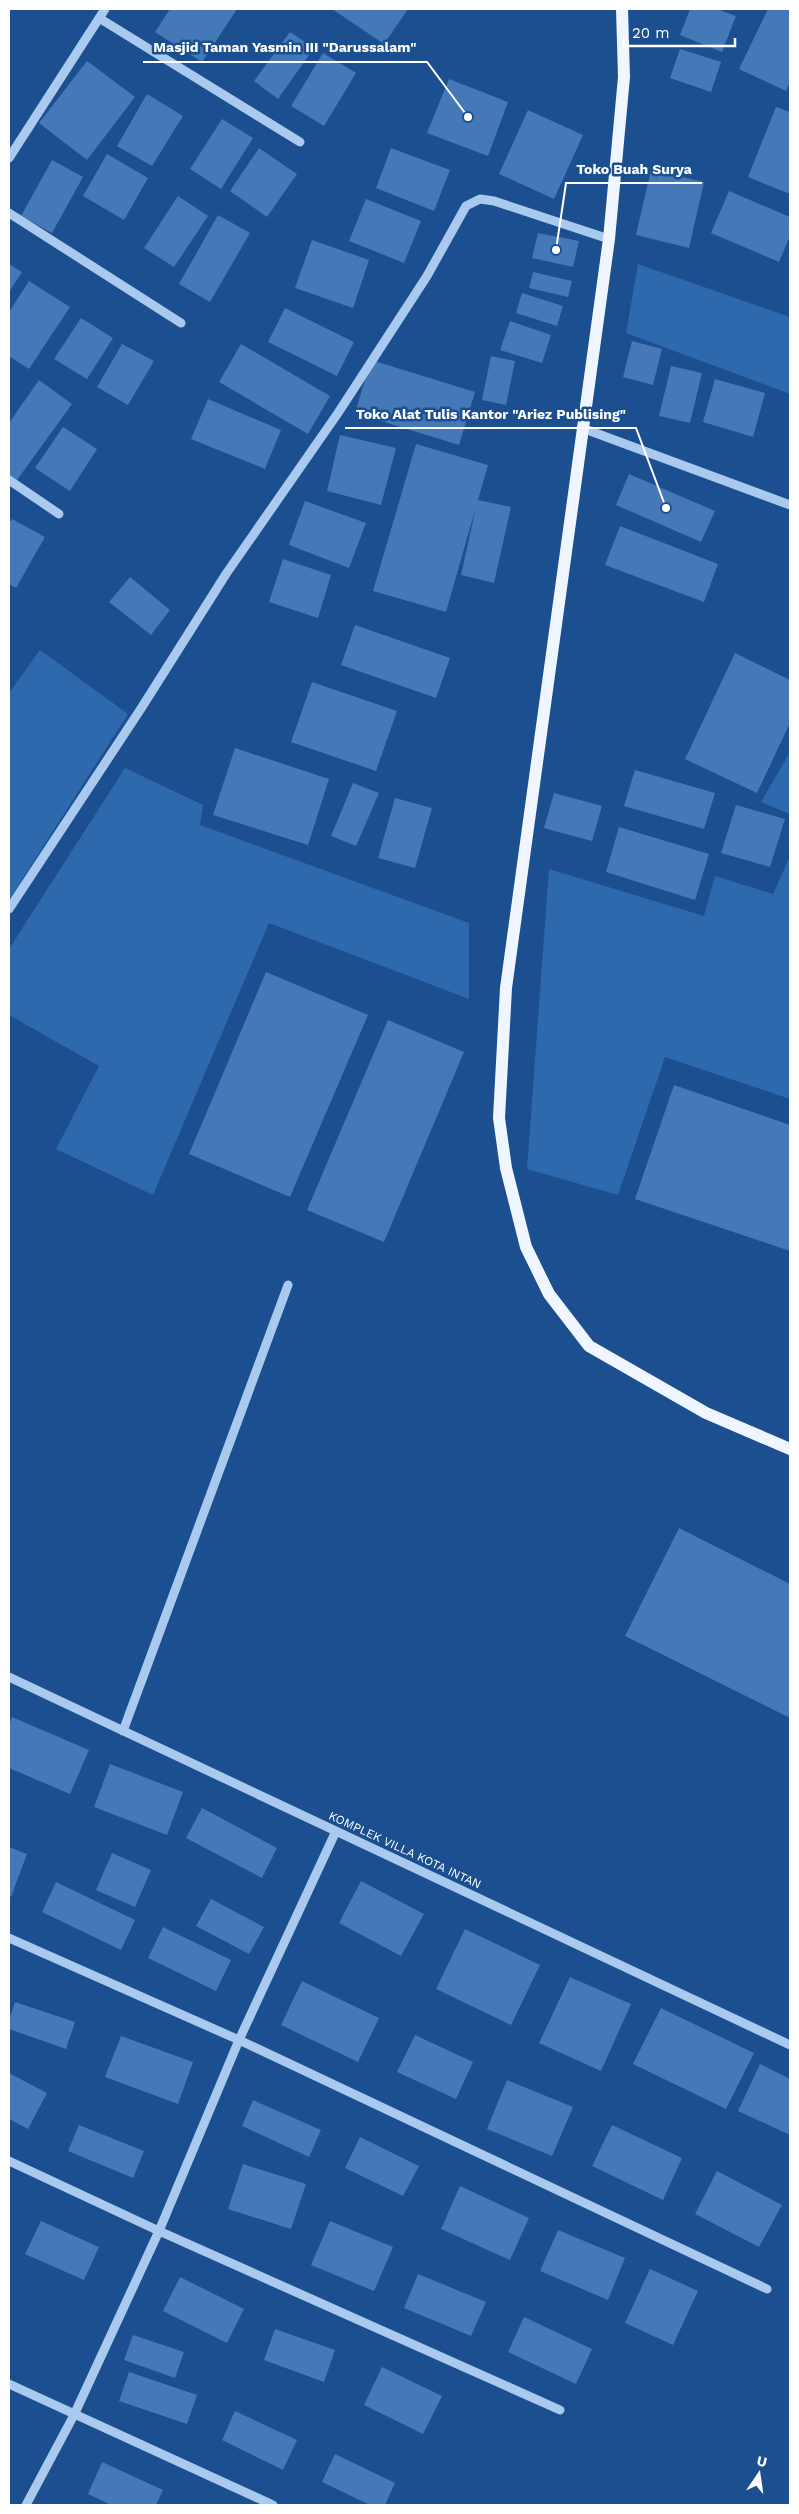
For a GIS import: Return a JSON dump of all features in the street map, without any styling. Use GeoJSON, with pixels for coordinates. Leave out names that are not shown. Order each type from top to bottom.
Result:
{"type":"FeatureCollection","features":[{"type":"Feature","properties":{"kind":"main road"},"geometry":{"type":"LineString","coordinates":[[622,9],[624,77],[609,239],[506,988],[499,1118],[506,1168],[526,1247],[549,1294],[589,1346],[706,1413],[790,1449]]}},
{"type":"Feature","properties":{"kind":"street"},"geometry":{"type":"LineString","coordinates":[[9,158],[105,9]]}},
{"type":"Feature","properties":{"kind":"street"},"geometry":{"type":"LineString","coordinates":[[99,18],[300,142]]}},
{"type":"Feature","properties":{"kind":"street"},"geometry":{"type":"LineString","coordinates":[[9,909],[142,707],[226,574],[338,413],[427,276],[466,206],[480,199],[494,201],[609,239]]}},
{"type":"Feature","properties":{"kind":"street"},"geometry":{"type":"LineString","coordinates":[[9,212],[181,323]]}},
{"type":"Feature","properties":{"kind":"street"},"geometry":{"type":"LineString","coordinates":[[582,428],[790,505]]}},
{"type":"Feature","properties":{"kind":"street"},"geometry":{"type":"LineString","coordinates":[[9,480],[60,514]]}},
{"type":"Feature","properties":{"kind":"street"},"geometry":{"type":"LineString","coordinates":[[123,1731],[288,1285]]}},
{"type":"Feature","properties":{"kind":"street","name":"KOMPLEK VILLA KOTA INTAN"},"geometry":{"type":"LineString","coordinates":[[9,1678],[790,2045]]}},
{"type":"Feature","properties":{"kind":"street"},"geometry":{"type":"LineString","coordinates":[[26,2505],[74,2415],[159,2231],[239,2040],[336,1831]]}},
{"type":"Feature","properties":{"kind":"street"},"geometry":{"type":"LineString","coordinates":[[9,1938],[239,2040],[767,2289]]}},
{"type":"Feature","properties":{"kind":"street"},"geometry":{"type":"LineString","coordinates":[[9,2161],[159,2231],[560,2410]]}},
{"type":"Feature","properties":{"kind":"street"},"geometry":{"type":"LineString","coordinates":[[9,2384],[273,2505]]}},
{"type":"Feature","properties":{"kind":"shaded area"},"geometry":{"type":"Polygon","coordinates":[[[638,264],[790,317],[790,394],[626,333],[638,264]]]}},
{"type":"Feature","properties":{"kind":"shaded area"},"geometry":{"type":"Polygon","coordinates":[[[40,650],[128,714],[9,900],[9,693],[40,650]]]}},
{"type":"Feature","properties":{"kind":"shaded area"},"geometry":{"type":"Polygon","coordinates":[[[790,752],[790,814],[761,802],[790,752]]]}},
{"type":"Feature","properties":{"kind":"shaded area"},"geometry":{"type":"Polygon","coordinates":[[[125,768],[203,805],[200,825],[469,923],[469,999],[269,923],[153,1195],[56,1149],[99,1066],[9,1015],[9,949],[125,768]]]}},
{"type":"Feature","properties":{"kind":"shaded area"},"geometry":{"type":"Polygon","coordinates":[[[790,856],[790,1099],[665,1057],[618,1195],[527,1169],[549,869],[704,916],[715,876],[773,894],[790,856]]]}},
{"type":"Feature","properties":{"kind":"building"},"geometry":{"type":"Polygon","coordinates":[[[170,9],[237,9],[202,62],[155,32],[170,9]]]}},
{"type":"Feature","properties":{"kind":"building"},"geometry":{"type":"Polygon","coordinates":[[[332,9],[408,9],[384,44],[332,9]]]}},
{"type":"Feature","properties":{"kind":"building"},"geometry":{"type":"Polygon","coordinates":[[[690,9],[717,9],[736,16],[722,52],[680,35],[690,9]]]}},
{"type":"Feature","properties":{"kind":"building"},"geometry":{"type":"Polygon","coordinates":[[[768,9],[790,9],[790,82],[786,91],[739,69],[768,9]]]}},
{"type":"Feature","properties":{"kind":"building"},"geometry":{"type":"Polygon","coordinates":[[[290,32],[314,48],[278,99],[254,81],[290,32]]]}},
{"type":"Feature","properties":{"kind":"building"},"geometry":{"type":"Polygon","coordinates":[[[680,49],[721,62],[711,92],[670,78],[680,49]]]}},
{"type":"Feature","properties":{"kind":"building"},"geometry":{"type":"Polygon","coordinates":[[[323,53],[356,73],[324,126],[291,106],[323,53]]]}},
{"type":"Feature","properties":{"kind":"building"},"geometry":{"type":"Polygon","coordinates":[[[87,61],[135,97],[87,160],[39,123],[87,61]]]}},
{"type":"Feature","properties":{"kind":"building"},"geometry":{"type":"Polygon","coordinates":[[[449,79],[508,102],[488,156],[427,133],[449,79]]]}},
{"type":"Feature","properties":{"kind":"building"},"geometry":{"type":"Polygon","coordinates":[[[147,94],[183,116],[152,166],[117,146],[147,94]]]}},
{"type":"Feature","properties":{"kind":"building"},"geometry":{"type":"Polygon","coordinates":[[[776,107],[790,112],[790,194],[748,177],[776,107]]]}},
{"type":"Feature","properties":{"kind":"building"},"geometry":{"type":"Polygon","coordinates":[[[528,110],[583,135],[554,199],[499,174],[528,110]]]}},
{"type":"Feature","properties":{"kind":"building"},"geometry":{"type":"Polygon","coordinates":[[[222,119],[253,138],[221,189],[190,169],[222,119]]]}},
{"type":"Feature","properties":{"kind":"building"},"geometry":{"type":"Polygon","coordinates":[[[259,148],[297,174],[267,217],[230,191],[259,148]]]}},
{"type":"Feature","properties":{"kind":"building"},"geometry":{"type":"Polygon","coordinates":[[[391,148],[450,170],[434,211],[376,188],[391,148]]]}},
{"type":"Feature","properties":{"kind":"building"},"geometry":{"type":"Polygon","coordinates":[[[107,154],[148,178],[124,220],[83,196],[107,154]]]}},
{"type":"Feature","properties":{"kind":"building"},"geometry":{"type":"Polygon","coordinates":[[[52,160],[83,177],[52,233],[21,216],[52,160]]]}},
{"type":"Feature","properties":{"kind":"building"},"geometry":{"type":"Polygon","coordinates":[[[651,170],[704,182],[689,248],[636,235],[651,170]]]}},
{"type":"Feature","properties":{"kind":"building"},"geometry":{"type":"Polygon","coordinates":[[[729,191],[790,217],[790,236],[779,262],[711,233],[729,191]]]}},
{"type":"Feature","properties":{"kind":"building"},"geometry":{"type":"Polygon","coordinates":[[[178,196],[208,216],[174,267],[144,248],[178,196]]]}},
{"type":"Feature","properties":{"kind":"building"},"geometry":{"type":"Polygon","coordinates":[[[366,199],[421,221],[404,263],[349,241],[366,199]]]}},
{"type":"Feature","properties":{"kind":"building"},"geometry":{"type":"Polygon","coordinates":[[[218,215],[250,233],[210,302],[179,284],[218,215]]]}},
{"type":"Feature","properties":{"kind":"building"},"geometry":{"type":"Polygon","coordinates":[[[538,233],[579,241],[573,267],[532,258],[538,233]]]}},
{"type":"Feature","properties":{"kind":"building"},"geometry":{"type":"Polygon","coordinates":[[[312,240],[369,260],[353,308],[295,288],[312,240]]]}},
{"type":"Feature","properties":{"kind":"building"},"geometry":{"type":"Polygon","coordinates":[[[9,264],[22,272],[9,292],[9,264]]]}},
{"type":"Feature","properties":{"kind":"building"},"geometry":{"type":"Polygon","coordinates":[[[533,272],[572,281],[568,297],[529,288],[533,272]]]}},
{"type":"Feature","properties":{"kind":"building"},"geometry":{"type":"Polygon","coordinates":[[[29,281],[70,307],[29,369],[9,356],[9,312],[29,281]]]}},
{"type":"Feature","properties":{"kind":"building"},"geometry":{"type":"Polygon","coordinates":[[[522,293],[563,306],[557,326],[516,313],[522,293]]]}},
{"type":"Feature","properties":{"kind":"building"},"geometry":{"type":"Polygon","coordinates":[[[285,308],[354,342],[337,376],[268,342],[285,308]]]}},
{"type":"Feature","properties":{"kind":"building"},"geometry":{"type":"Polygon","coordinates":[[[81,318],[113,338],[87,379],[54,359],[81,318]]]}},
{"type":"Feature","properties":{"kind":"building"},"geometry":{"type":"Polygon","coordinates":[[[510,321],[551,335],[542,363],[500,350],[510,321]]]}},
{"type":"Feature","properties":{"kind":"building"},"geometry":{"type":"Polygon","coordinates":[[[632,341],[662,349],[653,385],[623,377],[632,341]]]}},
{"type":"Feature","properties":{"kind":"building"},"geometry":{"type":"Polygon","coordinates":[[[122,344],[154,361],[128,405],[97,387],[122,344]]]}},
{"type":"Feature","properties":{"kind":"building"},"geometry":{"type":"Polygon","coordinates":[[[241,344],[330,396],[308,434],[219,382],[241,344]]]}},
{"type":"Feature","properties":{"kind":"building"},"geometry":{"type":"Polygon","coordinates":[[[491,356],[515,361],[506,405],[482,400],[491,356]]]}},
{"type":"Feature","properties":{"kind":"building"},"geometry":{"type":"Polygon","coordinates":[[[371,360],[475,392],[459,445],[355,413],[371,360]]]}},
{"type":"Feature","properties":{"kind":"building"},"geometry":{"type":"Polygon","coordinates":[[[671,366],[702,373],[690,423],[659,416],[671,366]]]}},
{"type":"Feature","properties":{"kind":"building"},"geometry":{"type":"Polygon","coordinates":[[[715,379],[765,393],[753,437],[703,422],[715,379]]]}},
{"type":"Feature","properties":{"kind":"building"},"geometry":{"type":"Polygon","coordinates":[[[39,380],[72,404],[17,480],[9,475],[9,423],[39,380]]]}},
{"type":"Feature","properties":{"kind":"building"},"geometry":{"type":"Polygon","coordinates":[[[208,399],[281,430],[265,469],[191,439],[208,399]]]}},
{"type":"Feature","properties":{"kind":"building"},"geometry":{"type":"Polygon","coordinates":[[[63,427],[97,449],[70,491],[35,468],[63,427]]]}},
{"type":"Feature","properties":{"kind":"building"},"geometry":{"type":"Polygon","coordinates":[[[340,435],[396,448],[381,505],[327,491],[340,435]]]}},
{"type":"Feature","properties":{"kind":"building"},"geometry":{"type":"Polygon","coordinates":[[[416,444],[488,465],[478,500],[511,507],[494,583],[461,575],[476,507],[446,612],[373,591],[416,444]]]}},
{"type":"Feature","properties":{"kind":"building"},"geometry":{"type":"Polygon","coordinates":[[[629,474],[715,511],[701,542],[616,505],[629,474]]]}},
{"type":"Feature","properties":{"kind":"building"},"geometry":{"type":"Polygon","coordinates":[[[305,501],[366,523],[349,568],[289,545],[305,501]]]}},
{"type":"Feature","properties":{"kind":"building"},"geometry":{"type":"Polygon","coordinates":[[[12,519],[45,537],[16,588],[9,584],[9,523],[12,519]]]}},
{"type":"Feature","properties":{"kind":"building"},"geometry":{"type":"Polygon","coordinates":[[[620,526],[718,564],[704,602],[605,565],[620,526]]]}},
{"type":"Feature","properties":{"kind":"building"},"geometry":{"type":"Polygon","coordinates":[[[283,559],[331,575],[318,618],[269,602],[283,559]]]}},
{"type":"Feature","properties":{"kind":"building"},"geometry":{"type":"Polygon","coordinates":[[[130,577],[170,610],[151,635],[109,602],[130,577]]]}},
{"type":"Feature","properties":{"kind":"building"},"geometry":{"type":"Polygon","coordinates":[[[355,625],[450,658],[436,698],[341,665],[355,625]]]}},
{"type":"Feature","properties":{"kind":"building"},"geometry":{"type":"Polygon","coordinates":[[[735,653],[790,680],[790,723],[757,793],[685,759],[735,653]]]}},
{"type":"Feature","properties":{"kind":"building"},"geometry":{"type":"Polygon","coordinates":[[[312,682],[397,711],[376,771],[291,742],[312,682]]]}},
{"type":"Feature","properties":{"kind":"building"},"geometry":{"type":"Polygon","coordinates":[[[235,748],[329,779],[308,845],[213,815],[235,748]]]}},
{"type":"Feature","properties":{"kind":"building"},"geometry":{"type":"Polygon","coordinates":[[[635,770],[715,793],[704,829],[624,806],[635,770]]]}},
{"type":"Feature","properties":{"kind":"building"},"geometry":{"type":"Polygon","coordinates":[[[353,783],[379,793],[356,846],[331,836],[353,783]]]}},
{"type":"Feature","properties":{"kind":"building"},"geometry":{"type":"Polygon","coordinates":[[[554,793],[602,806],[592,841],[544,828],[554,793]]]}},
{"type":"Feature","properties":{"kind":"building"},"geometry":{"type":"Polygon","coordinates":[[[395,798],[432,808],[415,868],[378,858],[395,798]]]}},
{"type":"Feature","properties":{"kind":"building"},"geometry":{"type":"Polygon","coordinates":[[[736,805],[785,819],[770,867],[721,853],[736,805]]]}},
{"type":"Feature","properties":{"kind":"building"},"geometry":{"type":"Polygon","coordinates":[[[619,827],[709,854],[695,900],[606,872],[619,827]]]}},
{"type":"Feature","properties":{"kind":"building"},"geometry":{"type":"Polygon","coordinates":[[[266,972],[368,1015],[290,1197],[189,1154],[266,972]]]}},
{"type":"Feature","properties":{"kind":"building"},"geometry":{"type":"Polygon","coordinates":[[[388,1020],[464,1052],[384,1242],[307,1210],[388,1020]]]}},
{"type":"Feature","properties":{"kind":"building"},"geometry":{"type":"Polygon","coordinates":[[[674,1085],[790,1125],[790,1251],[635,1199],[674,1085]]]}},
{"type":"Feature","properties":{"kind":"building"},"geometry":{"type":"Polygon","coordinates":[[[679,1528],[790,1584],[790,1718],[625,1636],[679,1528]]]}},
{"type":"Feature","properties":{"kind":"building"},"geometry":{"type":"Polygon","coordinates":[[[12,1717],[89,1750],[70,1794],[9,1768],[9,1725],[12,1717]]]}},
{"type":"Feature","properties":{"kind":"building"},"geometry":{"type":"Polygon","coordinates":[[[110,1764],[183,1792],[167,1835],[94,1807],[110,1764]]]}},
{"type":"Feature","properties":{"kind":"building"},"geometry":{"type":"Polygon","coordinates":[[[202,1808],[277,1848],[262,1878],[186,1838],[202,1808]]]}},
{"type":"Feature","properties":{"kind":"building"},"geometry":{"type":"Polygon","coordinates":[[[9,1847],[27,1854],[11,1897],[9,1896],[9,1847]]]}},
{"type":"Feature","properties":{"kind":"building"},"geometry":{"type":"Polygon","coordinates":[[[112,1853],[151,1870],[135,1907],[96,1890],[112,1853]]]}},
{"type":"Feature","properties":{"kind":"building"},"geometry":{"type":"Polygon","coordinates":[[[361,1881],[424,1914],[401,1956],[339,1923],[361,1881]]]}},
{"type":"Feature","properties":{"kind":"building"},"geometry":{"type":"Polygon","coordinates":[[[56,1882],[135,1920],[121,1950],[42,1912],[56,1882]]]}},
{"type":"Feature","properties":{"kind":"building"},"geometry":{"type":"Polygon","coordinates":[[[211,1899],[264,1927],[249,1954],[196,1926],[211,1899]]]}},
{"type":"Feature","properties":{"kind":"building"},"geometry":{"type":"Polygon","coordinates":[[[163,1927],[231,1960],[216,1991],[148,1958],[163,1927]]]}},
{"type":"Feature","properties":{"kind":"building"},"geometry":{"type":"Polygon","coordinates":[[[465,1929],[540,1965],[511,2025],[436,1989],[465,1929]]]}},
{"type":"Feature","properties":{"kind":"building"},"geometry":{"type":"Polygon","coordinates":[[[570,1977],[631,2004],[601,2071],[539,2043],[570,1977]]]}},
{"type":"Feature","properties":{"kind":"building"},"geometry":{"type":"Polygon","coordinates":[[[302,1981],[379,2018],[358,2062],[281,2025],[302,1981]]]}},
{"type":"Feature","properties":{"kind":"building"},"geometry":{"type":"Polygon","coordinates":[[[15,2002],[75,2022],[66,2049],[9,2029],[9,2020],[15,2002]]]}},
{"type":"Feature","properties":{"kind":"building"},"geometry":{"type":"Polygon","coordinates":[[[661,2008],[754,2053],[726,2109],[633,2064],[661,2008]]]}},
{"type":"Feature","properties":{"kind":"building"},"geometry":{"type":"Polygon","coordinates":[[[415,2035],[473,2062],[456,2099],[397,2072],[415,2035]]]}},
{"type":"Feature","properties":{"kind":"building"},"geometry":{"type":"Polygon","coordinates":[[[121,2036],[193,2062],[178,2104],[105,2077],[121,2036]]]}},
{"type":"Feature","properties":{"kind":"building"},"geometry":{"type":"Polygon","coordinates":[[[760,2064],[790,2079],[790,2135],[738,2111],[760,2064]]]}},
{"type":"Feature","properties":{"kind":"building"},"geometry":{"type":"Polygon","coordinates":[[[9,2073],[47,2093],[28,2129],[9,2119],[9,2073]]]}},
{"type":"Feature","properties":{"kind":"building"},"geometry":{"type":"Polygon","coordinates":[[[507,2080],[573,2107],[552,2156],[487,2129],[507,2080]]]}},
{"type":"Feature","properties":{"kind":"building"},"geometry":{"type":"Polygon","coordinates":[[[253,2100],[321,2130],[309,2157],[242,2126],[253,2100]]]}},
{"type":"Feature","properties":{"kind":"building"},"geometry":{"type":"Polygon","coordinates":[[[79,2125],[144,2151],[133,2178],[68,2151],[79,2125]]]}},
{"type":"Feature","properties":{"kind":"building"},"geometry":{"type":"Polygon","coordinates":[[[612,2125],[682,2158],[663,2200],[592,2166],[612,2125]]]}},
{"type":"Feature","properties":{"kind":"building"},"geometry":{"type":"Polygon","coordinates":[[[360,2137],[419,2166],[403,2196],[345,2168],[360,2137]]]}},
{"type":"Feature","properties":{"kind":"building"},"geometry":{"type":"Polygon","coordinates":[[[243,2164],[306,2184],[291,2229],[228,2209],[243,2164]]]}},
{"type":"Feature","properties":{"kind":"building"},"geometry":{"type":"Polygon","coordinates":[[[717,2171],[782,2205],[759,2247],[695,2214],[717,2171]]]}},
{"type":"Feature","properties":{"kind":"building"},"geometry":{"type":"Polygon","coordinates":[[[460,2186],[529,2218],[510,2260],[441,2229],[460,2186]]]}},
{"type":"Feature","properties":{"kind":"building"},"geometry":{"type":"Polygon","coordinates":[[[41,2221],[99,2247],[84,2280],[25,2254],[41,2221]]]}},
{"type":"Feature","properties":{"kind":"building"},"geometry":{"type":"Polygon","coordinates":[[[330,2221],[393,2247],[374,2291],[311,2265],[330,2221]]]}},
{"type":"Feature","properties":{"kind":"building"},"geometry":{"type":"Polygon","coordinates":[[[558,2230],[625,2258],[608,2300],[540,2271],[558,2230]]]}},
{"type":"Feature","properties":{"kind":"building"},"geometry":{"type":"Polygon","coordinates":[[[650,2269],[698,2291],[673,2345],[625,2323],[650,2269]]]}},
{"type":"Feature","properties":{"kind":"building"},"geometry":{"type":"Polygon","coordinates":[[[418,2274],[486,2302],[471,2336],[404,2308],[418,2274]]]}},
{"type":"Feature","properties":{"kind":"building"},"geometry":{"type":"Polygon","coordinates":[[[180,2277],[244,2309],[227,2343],[163,2311],[180,2277]]]}},
{"type":"Feature","properties":{"kind":"building"},"geometry":{"type":"Polygon","coordinates":[[[524,2317],[592,2349],[576,2384],[508,2352],[524,2317]]]}},
{"type":"Feature","properties":{"kind":"building"},"geometry":{"type":"Polygon","coordinates":[[[275,2329],[335,2350],[324,2382],[264,2360],[275,2329]]]}},
{"type":"Feature","properties":{"kind":"building"},"geometry":{"type":"Polygon","coordinates":[[[133,2335],[184,2352],[175,2378],[124,2360],[133,2335]]]}},
{"type":"Feature","properties":{"kind":"building"},"geometry":{"type":"Polygon","coordinates":[[[382,2367],[442,2396],[423,2434],[364,2405],[382,2367]]]}},
{"type":"Feature","properties":{"kind":"building"},"geometry":{"type":"Polygon","coordinates":[[[129,2372],[197,2395],[187,2424],[119,2401],[129,2372]]]}},
{"type":"Feature","properties":{"kind":"building"},"geometry":{"type":"Polygon","coordinates":[[[235,2411],[297,2440],[283,2470],[222,2440],[235,2411]]]}},
{"type":"Feature","properties":{"kind":"building"},"geometry":{"type":"Polygon","coordinates":[[[335,2454],[395,2483],[385,2505],[370,2505],[322,2482],[335,2454]]]}},
{"type":"Feature","properties":{"kind":"building"},"geometry":{"type":"Polygon","coordinates":[[[102,2462],[163,2490],[156,2505],[111,2505],[88,2494],[102,2462]]]}},
{"type":"Feature","properties":{"kind":"place","name":"Masjid Taman Yasmin III \"Darussalam\""},"geometry":{"type":"Point","coordinates":[468,117]}},
{"type":"Feature","properties":{"kind":"place","name":"Toko Buah Surya"},"geometry":{"type":"Point","coordinates":[556,250]}},
{"type":"Feature","properties":{"kind":"place","name":"Toko Alat Tulis Kantor \"Ariez Publising\""},"geometry":{"type":"Point","coordinates":[666,508]}}]}
